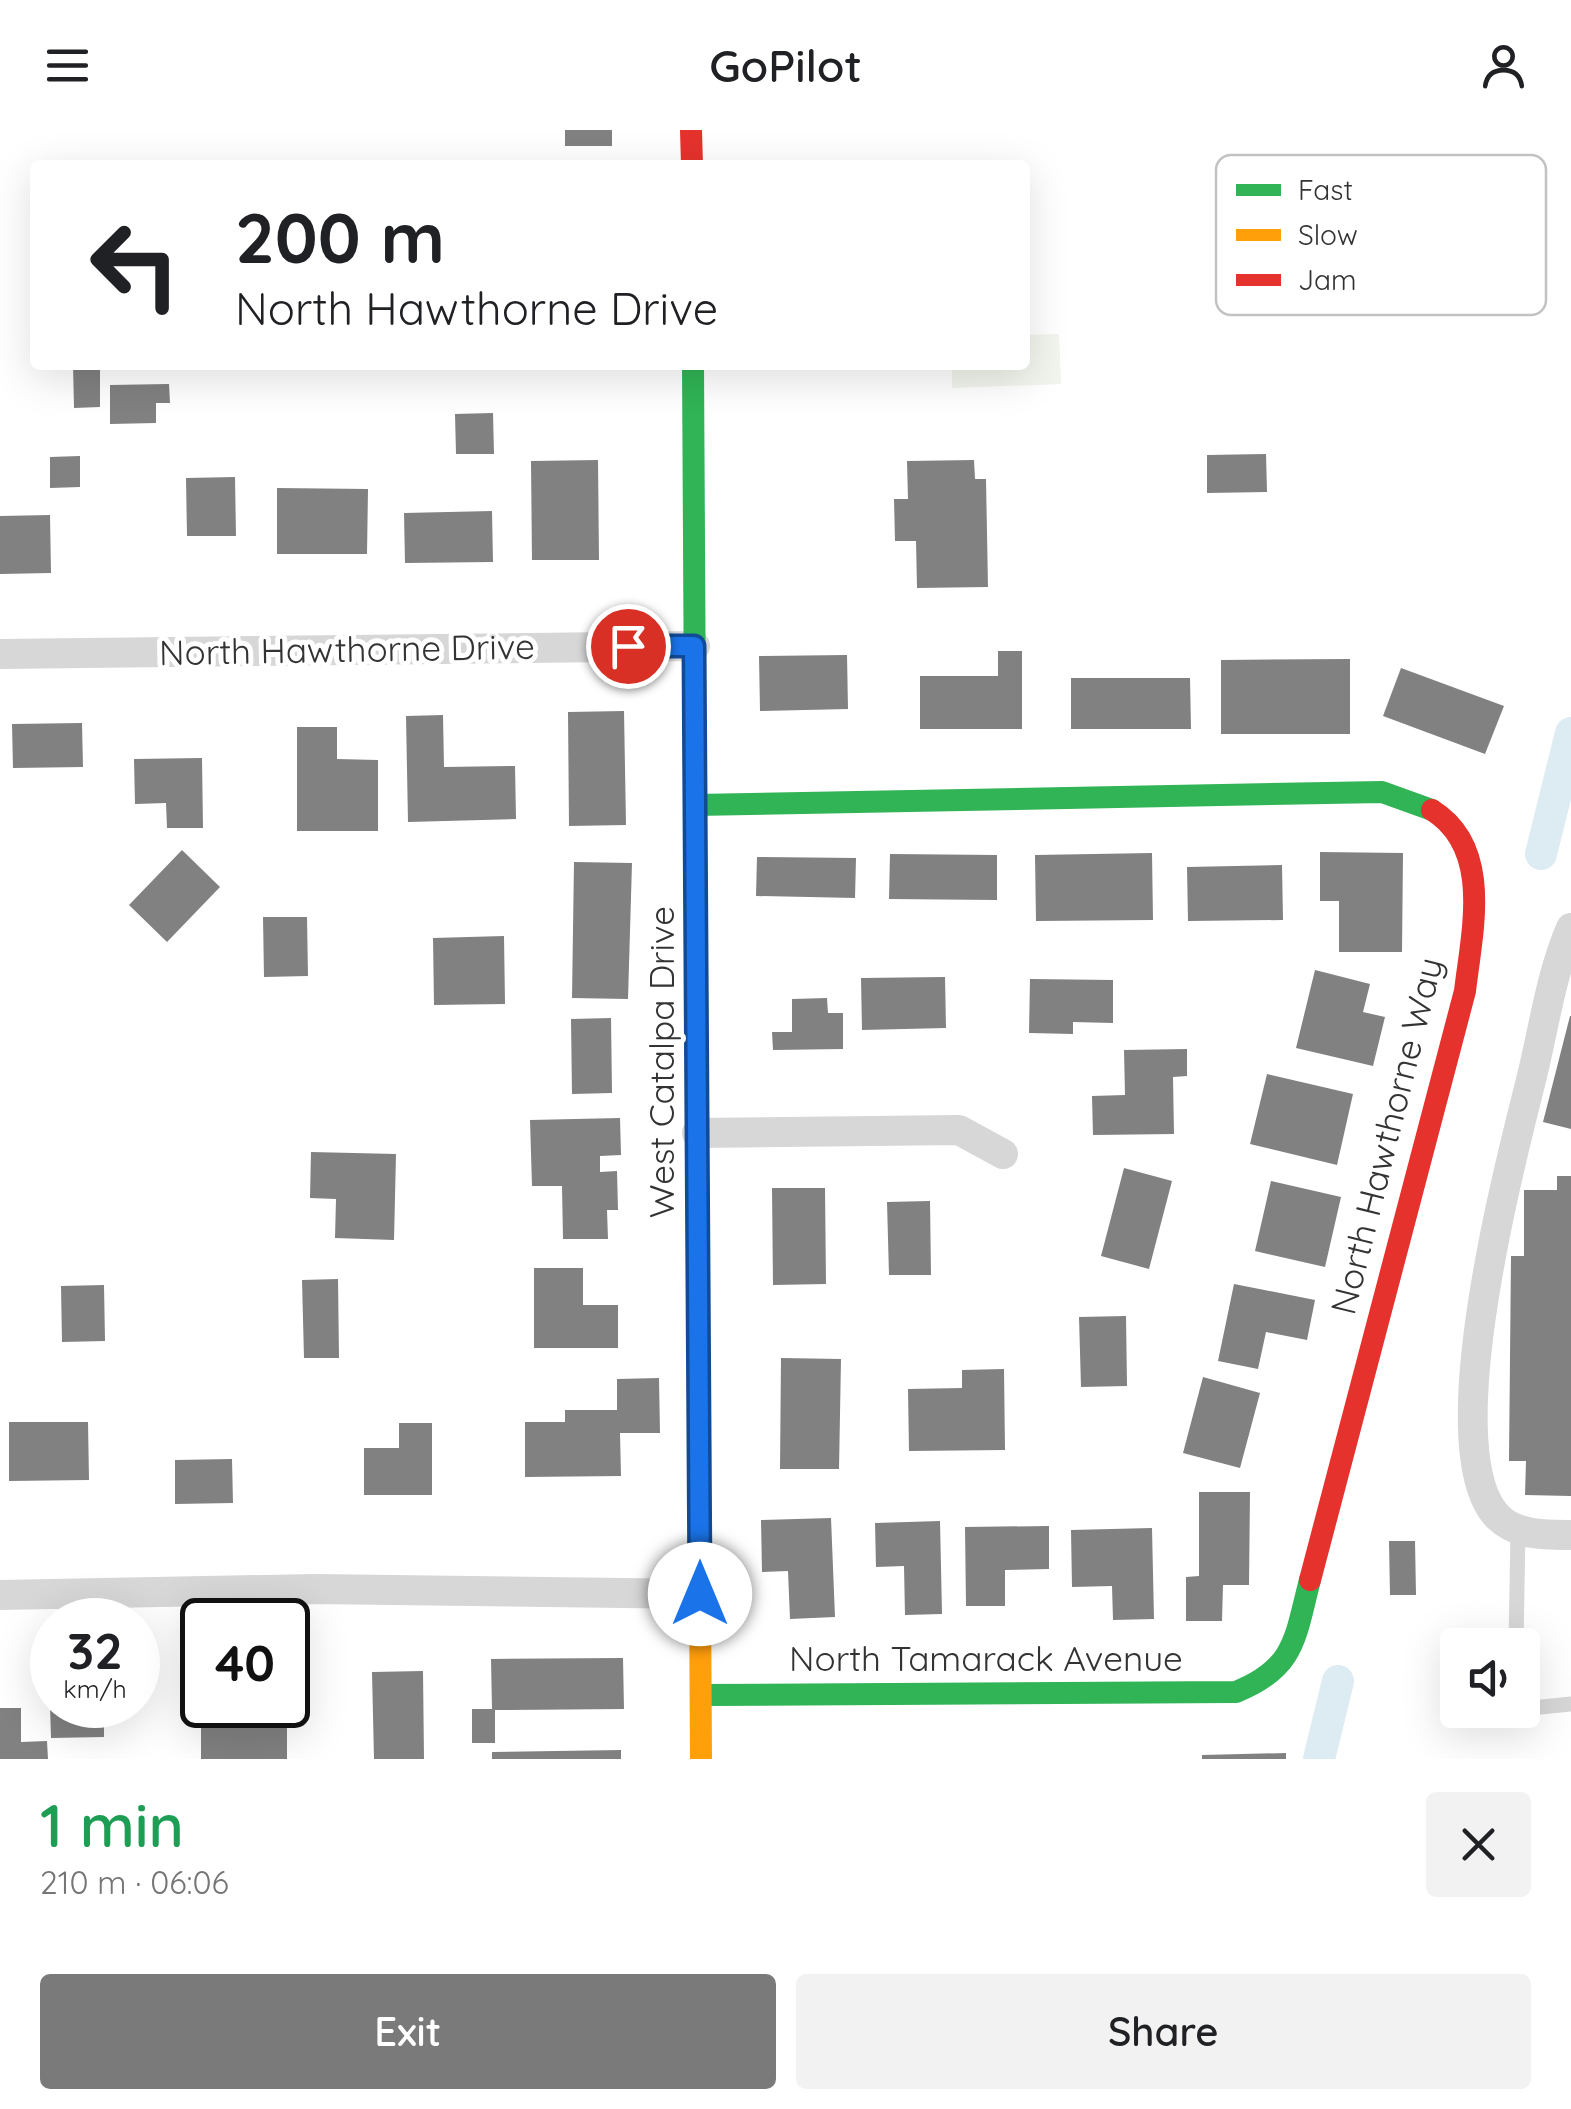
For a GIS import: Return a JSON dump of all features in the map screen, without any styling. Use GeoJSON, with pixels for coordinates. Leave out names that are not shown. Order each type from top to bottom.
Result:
{"type":"FeatureCollection","features":[{"type":"Feature","properties":{"kind":"street"},"geometry":{"type":"LineString","coordinates":[[691,130],[692,160]]}},
{"type":"Feature","properties":{"kind":"street","name":"West Catalpa Drive"},"geometry":{"type":"LineString","coordinates":[[693,370],[701,1759]]}},
{"type":"Feature","properties":{"kind":"street","name":"North Hawthorne Drive"},"geometry":{"type":"LineString","coordinates":[[0,654],[694,646]]}},
{"type":"Feature","properties":{"kind":"street","name":"North Hawthorne Way"},"geometry":{"type":"LineString","coordinates":[[695,804],[1382,792],[1416,798],[1444,814],[1466,838],[1476,880],[1465,991],[1291,1652],[1268,1679]]}},
{"type":"Feature","properties":{"kind":"street"},"geometry":{"type":"LineString","coordinates":[[1571,928],[1493,1237],[1474,1421],[1479,1482],[1498,1516],[1518,1530],[1571,1535]]}},
{"type":"Feature","properties":{"kind":"street"},"geometry":{"type":"LineString","coordinates":[[697,1132],[959,1130],[1003,1154]]}},
{"type":"Feature","properties":{"kind":"street"},"geometry":{"type":"LineString","coordinates":[[0,1595],[314,1590],[700,1594]]}},
{"type":"Feature","properties":{"kind":"street","name":"North Tamarack Avenue"},"geometry":{"type":"LineString","coordinates":[[701,1695],[1236,1692],[1268,1679]]}},
{"type":"Feature","properties":{"kind":"lane"},"geometry":{"type":"LineString","coordinates":[[1516,1628],[1518,1530]]}},
{"type":"Feature","properties":{"kind":"lane"},"geometry":{"type":"LineString","coordinates":[[1540,1708],[1571,1704]]}},
{"type":"Feature","properties":{"kind":"shaded area"},"geometry":{"type":"Polygon","coordinates":[[[1059,334],[1061,384],[952,388],[952,370],[1030,370],[1030,335],[1059,334]]]}},
{"type":"Feature","properties":{"kind":"building"},"geometry":{"type":"Polygon","coordinates":[[[565,130],[612,130],[612,146],[565,146],[565,130]]]}},
{"type":"Feature","properties":{"kind":"building"},"geometry":{"type":"Polygon","coordinates":[[[73,370],[100,370],[100,407],[74,408],[73,370]]]}},
{"type":"Feature","properties":{"kind":"building"},"geometry":{"type":"Polygon","coordinates":[[[169,384],[170,403],[156,403],[156,423],[110,424],[110,385],[169,384]]]}},
{"type":"Feature","properties":{"kind":"building"},"geometry":{"type":"Polygon","coordinates":[[[493,413],[494,454],[456,454],[455,414],[493,413]]]}},
{"type":"Feature","properties":{"kind":"building"},"geometry":{"type":"Polygon","coordinates":[[[1266,454],[1267,492],[1207,493],[1207,455],[1266,454]]]}},
{"type":"Feature","properties":{"kind":"building"},"geometry":{"type":"Polygon","coordinates":[[[80,456],[80,487],[50,488],[50,457],[80,456]]]}},
{"type":"Feature","properties":{"kind":"building"},"geometry":{"type":"Polygon","coordinates":[[[598,460],[599,560],[532,560],[531,461],[598,460]]]}},
{"type":"Feature","properties":{"kind":"building"},"geometry":{"type":"Polygon","coordinates":[[[974,460],[975,479],[986,479],[988,587],[917,588],[916,541],[895,541],[894,499],[908,499],[907,461],[974,460]]]}},
{"type":"Feature","properties":{"kind":"building"},"geometry":{"type":"Polygon","coordinates":[[[235,477],[236,536],[187,536],[186,478],[235,477]]]}},
{"type":"Feature","properties":{"kind":"building"},"geometry":{"type":"Polygon","coordinates":[[[277,488],[368,489],[367,554],[277,554],[277,488]]]}},
{"type":"Feature","properties":{"kind":"building"},"geometry":{"type":"Polygon","coordinates":[[[492,511],[493,562],[405,563],[404,513],[492,511]]]}},
{"type":"Feature","properties":{"kind":"building"},"geometry":{"type":"Polygon","coordinates":[[[50,515],[51,573],[0,574],[0,516],[50,515]]]}},
{"type":"Feature","properties":{"kind":"building"},"geometry":{"type":"Polygon","coordinates":[[[998,651],[1022,651],[1022,729],[920,729],[920,676],[998,676],[998,651]]]}},
{"type":"Feature","properties":{"kind":"building"},"geometry":{"type":"Polygon","coordinates":[[[847,655],[848,709],[760,711],[759,656],[847,655]]]}},
{"type":"Feature","properties":{"kind":"building"},"geometry":{"type":"Polygon","coordinates":[[[1350,659],[1350,734],[1221,734],[1221,660],[1350,659]]]}},
{"type":"Feature","properties":{"kind":"building"},"geometry":{"type":"Polygon","coordinates":[[[1401,668],[1504,706],[1485,754],[1383,716],[1401,668]]]}},
{"type":"Feature","properties":{"kind":"building"},"geometry":{"type":"Polygon","coordinates":[[[1071,678],[1190,678],[1191,729],[1071,729],[1071,678]]]}},
{"type":"Feature","properties":{"kind":"building"},"geometry":{"type":"Polygon","coordinates":[[[624,711],[626,825],[569,826],[568,712],[624,711]]]}},
{"type":"Feature","properties":{"kind":"building"},"geometry":{"type":"Polygon","coordinates":[[[443,715],[444,767],[515,766],[516,819],[408,822],[406,716],[443,715]]]}},
{"type":"Feature","properties":{"kind":"building"},"geometry":{"type":"Polygon","coordinates":[[[82,723],[83,767],[13,768],[12,724],[82,723]]]}},
{"type":"Feature","properties":{"kind":"building"},"geometry":{"type":"Polygon","coordinates":[[[297,727],[337,727],[337,759],[378,760],[378,831],[297,831],[297,727]]]}},
{"type":"Feature","properties":{"kind":"building"},"geometry":{"type":"Polygon","coordinates":[[[202,758],[203,828],[167,828],[166,803],[135,804],[134,759],[202,758]]]}},
{"type":"Feature","properties":{"kind":"building"},"geometry":{"type":"Polygon","coordinates":[[[182,850],[220,887],[167,942],[129,905],[182,850]]]}},
{"type":"Feature","properties":{"kind":"building"},"geometry":{"type":"Polygon","coordinates":[[[1320,852],[1403,853],[1402,952],[1339,952],[1339,901],[1320,901],[1320,852]]]}},
{"type":"Feature","properties":{"kind":"building"},"geometry":{"type":"Polygon","coordinates":[[[1152,853],[1153,920],[1036,921],[1035,855],[1152,853]]]}},
{"type":"Feature","properties":{"kind":"building"},"geometry":{"type":"Polygon","coordinates":[[[890,854],[997,855],[997,900],[889,899],[890,854]]]}},
{"type":"Feature","properties":{"kind":"building"},"geometry":{"type":"Polygon","coordinates":[[[757,857],[856,858],[855,898],[756,896],[757,857]]]}},
{"type":"Feature","properties":{"kind":"building"},"geometry":{"type":"Polygon","coordinates":[[[574,862],[632,863],[628,999],[572,998],[574,862]]]}},
{"type":"Feature","properties":{"kind":"building"},"geometry":{"type":"Polygon","coordinates":[[[1282,865],[1283,920],[1188,921],[1187,867],[1282,865]]]}},
{"type":"Feature","properties":{"kind":"building"},"geometry":{"type":"Polygon","coordinates":[[[263,917],[307,917],[308,976],[264,977],[263,917]]]}},
{"type":"Feature","properties":{"kind":"building"},"geometry":{"type":"Polygon","coordinates":[[[504,936],[505,1004],[434,1005],[433,938],[504,936]]]}},
{"type":"Feature","properties":{"kind":"building"},"geometry":{"type":"Polygon","coordinates":[[[1315,970],[1370,984],[1363,1012],[1385,1017],[1373,1066],[1296,1048],[1315,970]]]}},
{"type":"Feature","properties":{"kind":"building"},"geometry":{"type":"Polygon","coordinates":[[[945,977],[946,1028],[862,1030],[861,978],[945,977]]]}},
{"type":"Feature","properties":{"kind":"building"},"geometry":{"type":"Polygon","coordinates":[[[1030,979],[1113,980],[1113,1023],[1073,1022],[1073,1034],[1029,1033],[1030,979]]]}},
{"type":"Feature","properties":{"kind":"building"},"geometry":{"type":"Polygon","coordinates":[[[827,998],[828,1013],[843,1013],[843,1049],[773,1050],[772,1032],[792,1032],[792,999],[827,998]]]}},
{"type":"Feature","properties":{"kind":"building"},"geometry":{"type":"Polygon","coordinates":[[[1571,1016],[1571,1129],[1543,1122],[1571,1016]]]}},
{"type":"Feature","properties":{"kind":"building"},"geometry":{"type":"Polygon","coordinates":[[[611,1018],[612,1093],[572,1094],[571,1019],[611,1018]]]}},
{"type":"Feature","properties":{"kind":"building"},"geometry":{"type":"Polygon","coordinates":[[[1187,1049],[1187,1076],[1173,1077],[1174,1134],[1093,1135],[1092,1096],[1125,1095],[1124,1050],[1187,1049]]]}},
{"type":"Feature","properties":{"kind":"building"},"geometry":{"type":"Polygon","coordinates":[[[1267,1074],[1353,1094],[1337,1165],[1250,1144],[1267,1074]]]}},
{"type":"Feature","properties":{"kind":"building"},"geometry":{"type":"Polygon","coordinates":[[[620,1118],[621,1155],[600,1156],[600,1172],[617,1171],[618,1210],[607,1210],[608,1239],[563,1239],[562,1186],[532,1186],[530,1120],[620,1118]]]}},
{"type":"Feature","properties":{"kind":"building"},"geometry":{"type":"Polygon","coordinates":[[[311,1152],[396,1154],[394,1240],[335,1238],[336,1199],[310,1198],[311,1152]]]}},
{"type":"Feature","properties":{"kind":"building"},"geometry":{"type":"Polygon","coordinates":[[[1124,1168],[1172,1181],[1149,1269],[1101,1256],[1124,1168]]]}},
{"type":"Feature","properties":{"kind":"building"},"geometry":{"type":"Polygon","coordinates":[[[1557,1176],[1571,1176],[1571,1496],[1525,1495],[1526,1461],[1509,1461],[1511,1256],[1524,1256],[1524,1190],[1557,1190],[1557,1176]]]}},
{"type":"Feature","properties":{"kind":"building"},"geometry":{"type":"Polygon","coordinates":[[[1271,1181],[1341,1197],[1325,1267],[1255,1251],[1271,1181]]]}},
{"type":"Feature","properties":{"kind":"building"},"geometry":{"type":"Polygon","coordinates":[[[772,1188],[825,1188],[826,1284],[773,1285],[772,1188]]]}},
{"type":"Feature","properties":{"kind":"building"},"geometry":{"type":"Polygon","coordinates":[[[930,1201],[931,1275],[889,1275],[887,1202],[930,1201]]]}},
{"type":"Feature","properties":{"kind":"building"},"geometry":{"type":"Polygon","coordinates":[[[534,1268],[583,1268],[583,1305],[618,1305],[618,1348],[534,1348],[534,1268]]]}},
{"type":"Feature","properties":{"kind":"building"},"geometry":{"type":"Polygon","coordinates":[[[338,1279],[339,1358],[304,1358],[302,1280],[338,1279]]]}},
{"type":"Feature","properties":{"kind":"building"},"geometry":{"type":"Polygon","coordinates":[[[1234,1284],[1315,1300],[1307,1340],[1266,1332],[1258,1369],[1218,1361],[1234,1284]]]}},
{"type":"Feature","properties":{"kind":"building"},"geometry":{"type":"Polygon","coordinates":[[[104,1285],[105,1341],[62,1342],[61,1286],[104,1285]]]}},
{"type":"Feature","properties":{"kind":"building"},"geometry":{"type":"Polygon","coordinates":[[[1126,1316],[1127,1386],[1081,1387],[1079,1317],[1126,1316]]]}},
{"type":"Feature","properties":{"kind":"building"},"geometry":{"type":"Polygon","coordinates":[[[781,1358],[841,1359],[839,1469],[780,1469],[781,1358]]]}},
{"type":"Feature","properties":{"kind":"building"},"geometry":{"type":"Polygon","coordinates":[[[1004,1369],[1005,1450],[909,1451],[908,1389],[962,1388],[962,1370],[1004,1369]]]}},
{"type":"Feature","properties":{"kind":"building"},"geometry":{"type":"Polygon","coordinates":[[[1203,1377],[1260,1393],[1240,1468],[1183,1453],[1203,1377]]]}},
{"type":"Feature","properties":{"kind":"building"},"geometry":{"type":"Polygon","coordinates":[[[659,1378],[660,1433],[620,1433],[621,1476],[525,1477],[525,1422],[565,1422],[565,1410],[617,1410],[617,1379],[659,1378]]]}},
{"type":"Feature","properties":{"kind":"building"},"geometry":{"type":"Polygon","coordinates":[[[9,1422],[88,1422],[89,1480],[9,1481],[9,1422]]]}},
{"type":"Feature","properties":{"kind":"building"},"geometry":{"type":"Polygon","coordinates":[[[399,1423],[432,1423],[432,1495],[364,1495],[364,1448],[399,1448],[399,1423]]]}},
{"type":"Feature","properties":{"kind":"building"},"geometry":{"type":"Polygon","coordinates":[[[232,1459],[233,1503],[175,1504],[175,1460],[232,1459]]]}},
{"type":"Feature","properties":{"kind":"building"},"geometry":{"type":"Polygon","coordinates":[[[1199,1492],[1250,1492],[1249,1585],[1223,1585],[1222,1621],[1186,1621],[1186,1577],[1199,1576],[1199,1492]]]}},
{"type":"Feature","properties":{"kind":"building"},"geometry":{"type":"Polygon","coordinates":[[[831,1518],[835,1617],[790,1619],[788,1571],[762,1572],[761,1520],[831,1518]]]}},
{"type":"Feature","properties":{"kind":"building"},"geometry":{"type":"Polygon","coordinates":[[[940,1521],[942,1614],[905,1615],[904,1566],[876,1567],[875,1523],[940,1521]]]}},
{"type":"Feature","properties":{"kind":"building"},"geometry":{"type":"Polygon","coordinates":[[[1049,1526],[1049,1569],[1005,1570],[1005,1606],[966,1606],[965,1527],[1049,1526]]]}},
{"type":"Feature","properties":{"kind":"building"},"geometry":{"type":"Polygon","coordinates":[[[1152,1528],[1154,1619],[1113,1620],[1112,1586],[1072,1587],[1071,1530],[1152,1528]]]}},
{"type":"Feature","properties":{"kind":"building"},"geometry":{"type":"Polygon","coordinates":[[[1389,1541],[1415,1541],[1416,1595],[1390,1595],[1389,1541]]]}},
{"type":"Feature","properties":{"kind":"building"},"geometry":{"type":"Polygon","coordinates":[[[623,1658],[624,1709],[495,1710],[495,1743],[472,1743],[472,1709],[492,1709],[491,1659],[623,1658]]]}},
{"type":"Feature","properties":{"kind":"building"},"geometry":{"type":"Polygon","coordinates":[[[423,1671],[424,1759],[374,1759],[372,1672],[423,1671]]]}},
{"type":"Feature","properties":{"kind":"building"},"geometry":{"type":"Polygon","coordinates":[[[0,1708],[21,1708],[21,1742],[47,1741],[48,1759],[0,1759],[0,1708]]]}},
{"type":"Feature","properties":{"kind":"building"},"geometry":{"type":"Polygon","coordinates":[[[51,1728],[104,1728],[104,1737],[51,1738],[51,1728]]]}},
{"type":"Feature","properties":{"kind":"building"},"geometry":{"type":"Polygon","coordinates":[[[201,1728],[287,1728],[287,1759],[201,1759],[201,1728]]]}},
{"type":"Feature","properties":{"kind":"building"},"geometry":{"type":"Polygon","coordinates":[[[621,1750],[621,1759],[492,1759],[492,1752],[621,1750]]]}},
{"type":"Feature","properties":{"kind":"building"},"geometry":{"type":"Polygon","coordinates":[[[1286,1753],[1286,1759],[1202,1759],[1202,1755],[1286,1753]]]}},
{"type":"Feature","properties":{"kind":"waterway"},"geometry":{"type":"LineString","coordinates":[[1541,854],[1571,733]]}},
{"type":"Feature","properties":{"kind":"waterway"},"geometry":{"type":"LineString","coordinates":[[1319,1759],[1338,1681]]}},
{"type":"Feature","properties":{"kind":"traffic: fast"},"geometry":{"type":"LineString","coordinates":[[693,370],[697,1075]]}},
{"type":"Feature","properties":{"kind":"traffic: fast"},"geometry":{"type":"LineString","coordinates":[[695,805],[1382,792],[1432,810]]}},
{"type":"Feature","properties":{"kind":"traffic: fast"},"geometry":{"type":"LineString","coordinates":[[701,1695],[1236,1692],[1256,1683],[1282,1661],[1296,1634],[1310,1580]]}},
{"type":"Feature","properties":{"kind":"traffic: slow"},"geometry":{"type":"LineString","coordinates":[[697,1075],[701,1759]]}},
{"type":"Feature","properties":{"kind":"traffic: jam"},"geometry":{"type":"LineString","coordinates":[[691,130],[692,160]]}},
{"type":"Feature","properties":{"kind":"traffic: jam"},"geometry":{"type":"LineString","coordinates":[[1310,1580],[1465,991],[1474,917],[1471,868],[1464,846],[1451,826],[1432,810]]}},
{"type":"Feature","properties":{"kind":"route"},"geometry":{"type":"LineString","coordinates":[[628,646],[694,646],[700,1594]]}}]}
